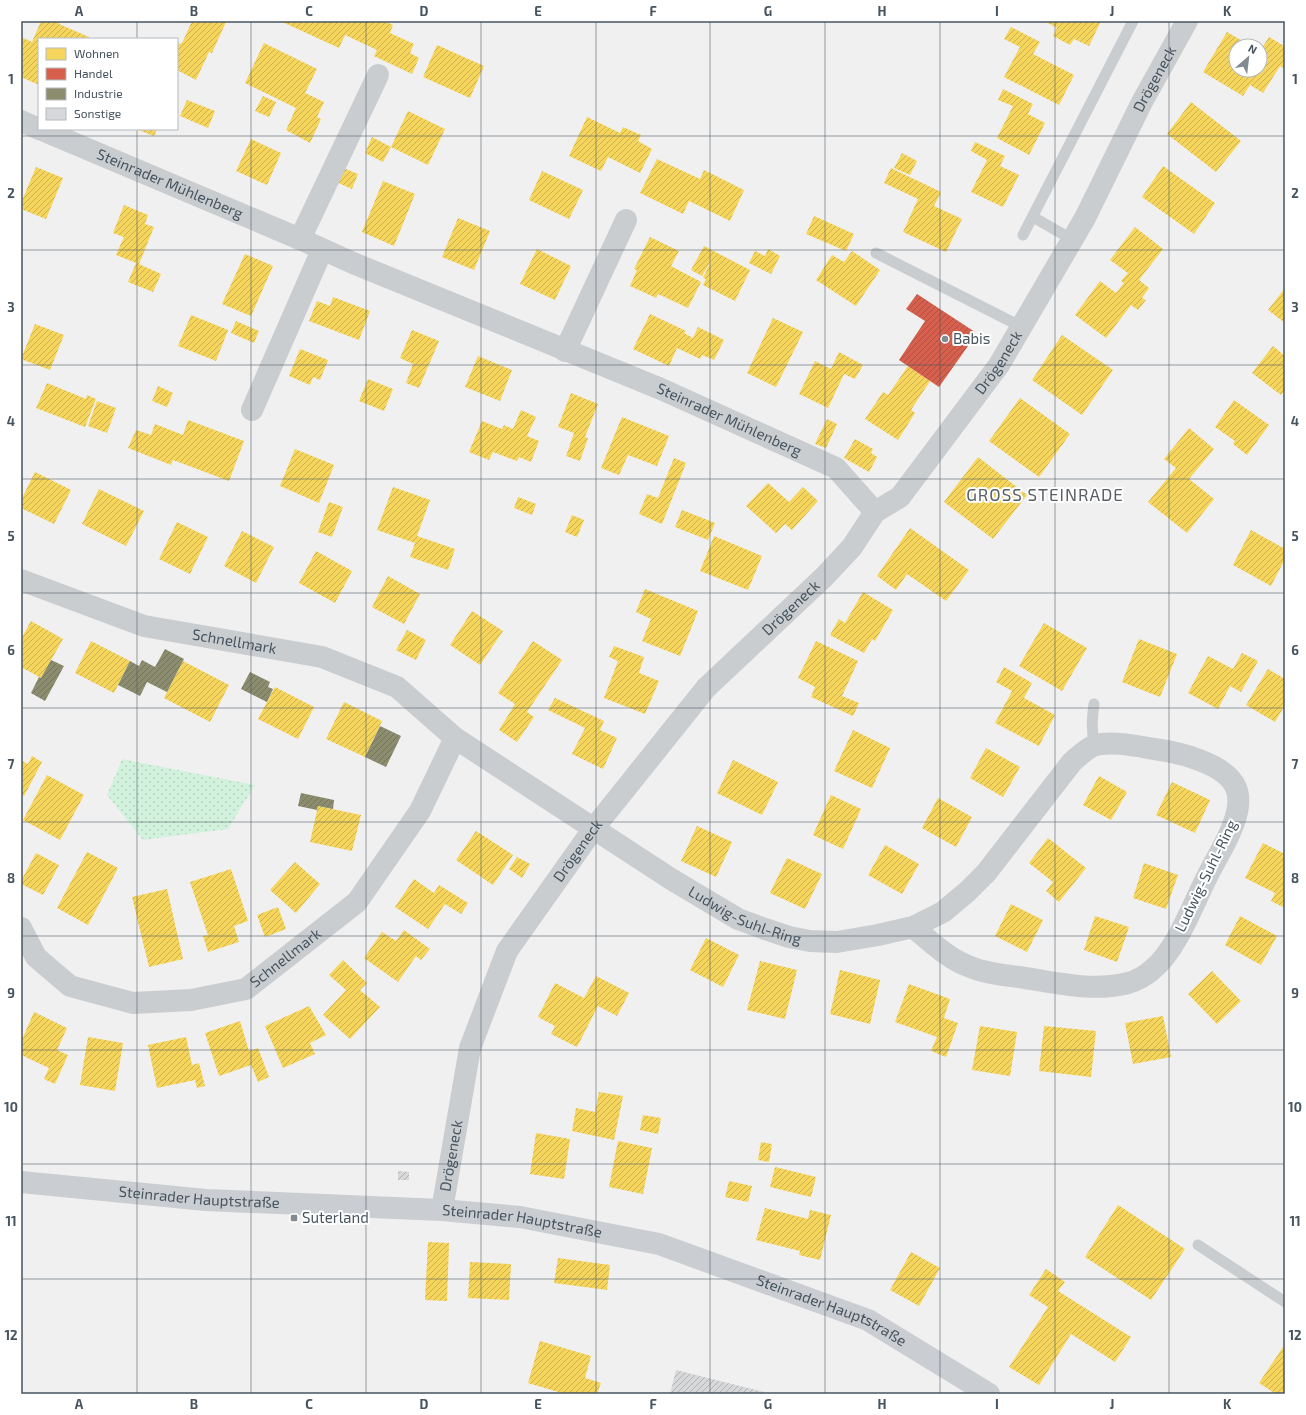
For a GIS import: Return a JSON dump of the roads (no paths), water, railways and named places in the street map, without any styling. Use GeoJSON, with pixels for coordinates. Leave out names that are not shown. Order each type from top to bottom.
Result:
{"type":"FeatureCollection","features":[{"type":"Feature","properties":{"kind":"main road","name":"Steinrader Hauptstraße"},"geometry":{"type":"LineString","coordinates":[[21,1182],[206,1200],[442,1210],[520,1217],[658,1244],[868,1320],[990,1394]]}},
{"type":"Feature","properties":{"kind":"street","name":"Drögeneck"},"geometry":{"type":"LineString","coordinates":[[442,1210],[470,1048],[507,951],[594,828],[706,688],[825,576],[852,547],[875,512],[900,497],[999,365],[1073,240],[1142,102],[1187,21]]}},
{"type":"Feature","properties":{"kind":"street"},"geometry":{"type":"LineString","coordinates":[[300,239],[378,75]]}},
{"type":"Feature","properties":{"kind":"street","name":"Steinrader Mühlenberg"},"geometry":{"type":"LineString","coordinates":[[21,121],[38,129]]}},
{"type":"Feature","properties":{"kind":"street","name":"Steinrader Mühlenberg"},"geometry":{"type":"LineString","coordinates":[[41,130],[300,239],[322,250],[565,351],[661,389],[836,468],[875,512]]}},
{"type":"Feature","properties":{"kind":"street"},"geometry":{"type":"LineString","coordinates":[[565,351],[626,220]]}},
{"type":"Feature","properties":{"kind":"street"},"geometry":{"type":"LineString","coordinates":[[252,410],[322,250]]}},
{"type":"Feature","properties":{"kind":"street","name":"Schnellmark"},"geometry":{"type":"LineString","coordinates":[[21,580],[144,626],[322,657],[397,686],[455,738],[594,828]]}},
{"type":"Feature","properties":{"kind":"street","name":"Schnellmark"},"geometry":{"type":"LineString","coordinates":[[21,928],[36,957],[70,986],[119,1000],[133,1003],[191,1000],[246,989],[357,902],[420,810],[455,738]]}},
{"type":"Feature","properties":{"kind":"street","name":"Ludwig-Suhl-Ring"},"geometry":{"type":"LineString","coordinates":[[594,828],[635,857],[738,919],[765,930],[789,937],[810,941],[837,942],[913,927],[943,912],[968,891],[986,873],[1072,762],[1081,753],[1095,746],[1112,744],[1177,752],[1197,759],[1222,771],[1236,786],[1239,803],[1229,834],[1175,941],[1162,961],[1152,970],[1128,983],[1094,987],[1074,986],[990,973],[968,966],[950,957],[913,927]]}},
{"type":"Feature","properties":{"kind":"lane"},"geometry":{"type":"LineString","coordinates":[[1023,235],[1133,21]]}},
{"type":"Feature","properties":{"kind":"lane"},"geometry":{"type":"LineString","coordinates":[[1033,217],[1073,240]]}},
{"type":"Feature","properties":{"kind":"lane"},"geometry":{"type":"LineString","coordinates":[[876,253],[1022,327]]}},
{"type":"Feature","properties":{"kind":"lane"},"geometry":{"type":"LineString","coordinates":[[1094,704],[1091,720],[1095,746]]}},
{"type":"Feature","properties":{"kind":"lane"},"geometry":{"type":"LineString","coordinates":[[1198,1245],[1285,1302]]}},
{"type":"Feature","properties":{"kind":"place","name":"Babis"},"geometry":{"type":"Point","coordinates":[945,339]}},
{"type":"Feature","properties":{"kind":"place","name":"Suterland"},"geometry":{"type":"Point","coordinates":[294,1218]}},
{"type":"Feature","properties":{"kind":"district","name":"GROSS STEINRADE"},"geometry":{"type":"Point","coordinates":[1045,495]}}]}
